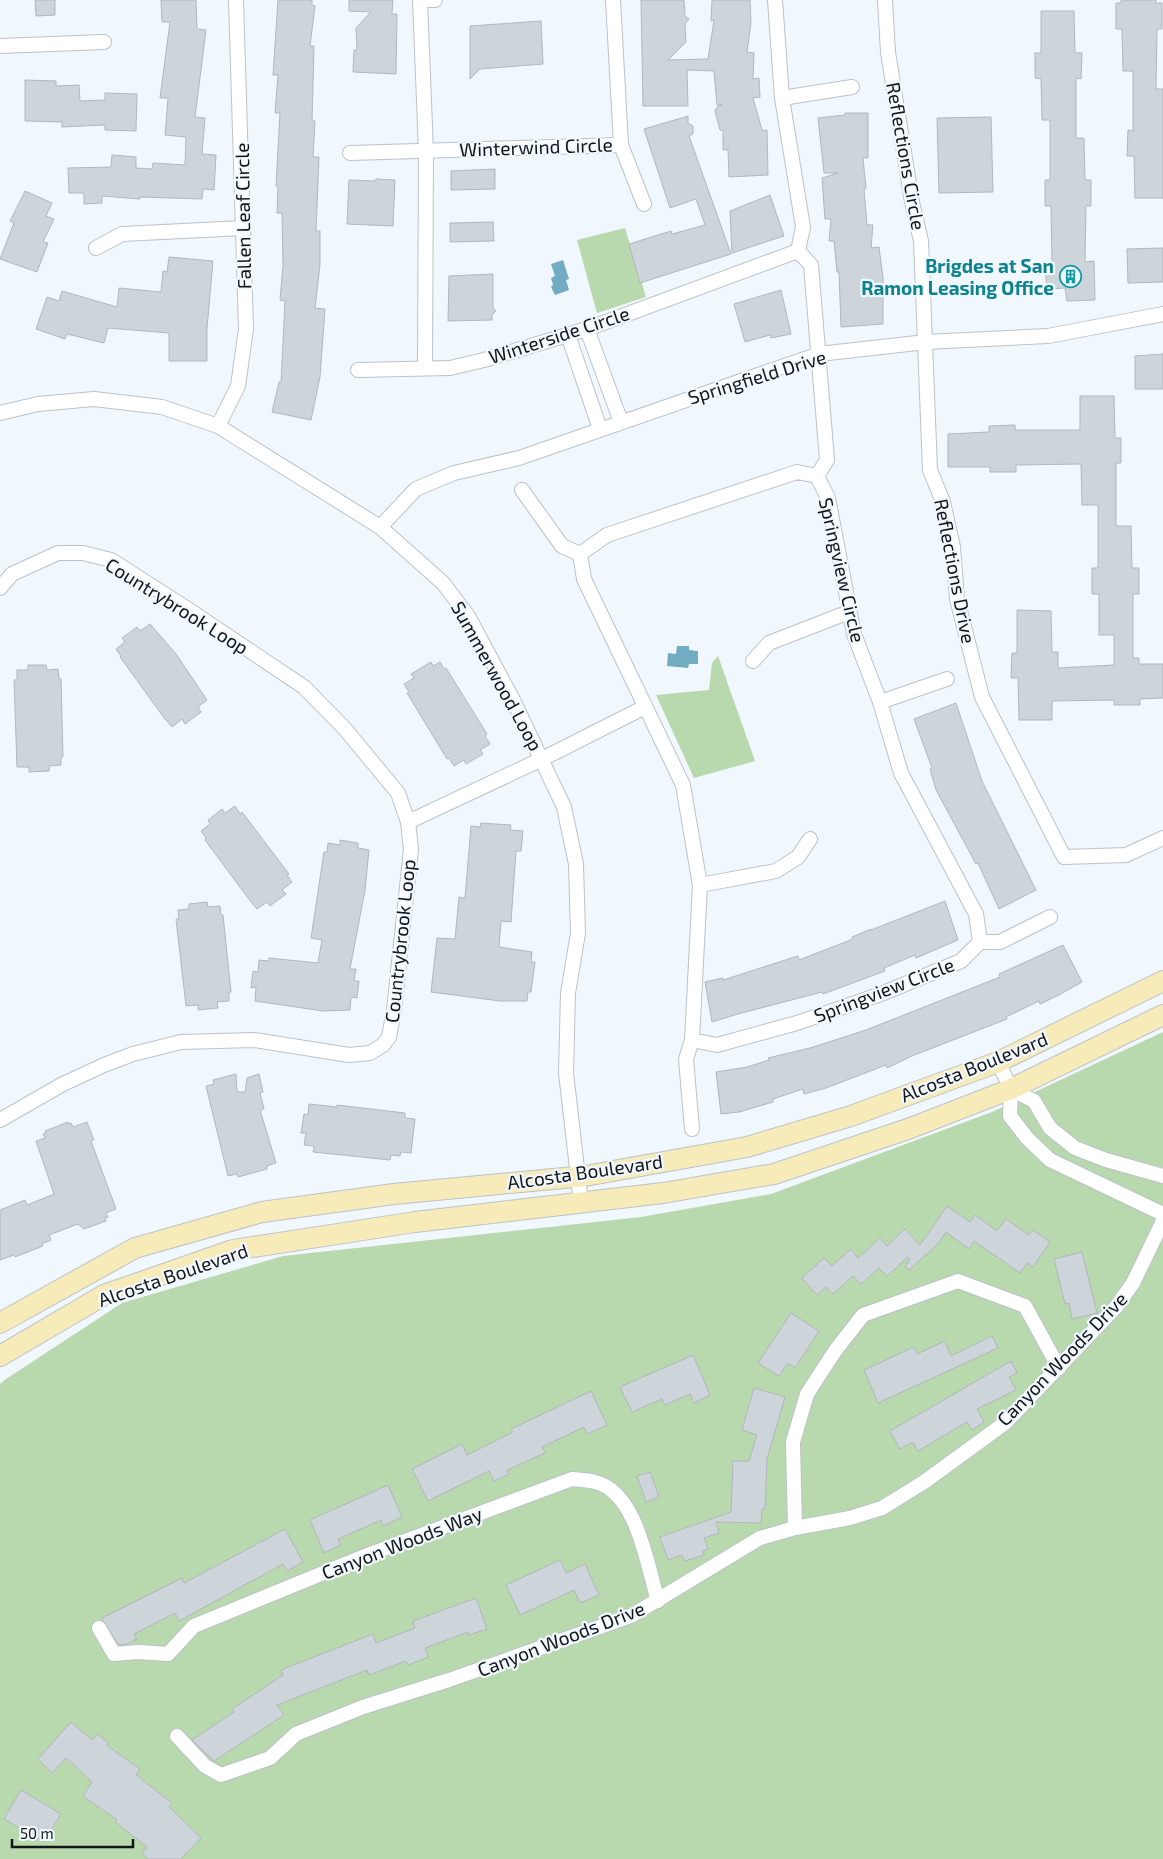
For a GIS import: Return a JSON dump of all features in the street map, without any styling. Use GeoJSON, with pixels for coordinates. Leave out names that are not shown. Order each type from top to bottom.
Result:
{"type":"FeatureCollection","features":[{"type":"Feature","properties":{"kind":"main road","name":"Alcosta Boulevard"},"geometry":{"type":"LineString","coordinates":[[0,1323],[135,1248],[262,1212],[394,1194],[577,1177],[747,1147],[851,1116],[998,1062],[1163,981]]}},
{"type":"Feature","properties":{"kind":"main road","name":"Alcosta Boulevard"},"geometry":{"type":"LineString","coordinates":[[0,1356],[104,1295],[233,1250],[415,1222],[662,1193],[774,1174],[908,1129],[1011,1089],[1163,1015]]}},
{"type":"Feature","properties":{"kind":"street","name":"Fallen Leaf Circle"},"geometry":{"type":"LineString","coordinates":[[218,426],[238,386],[246,329],[236,0]]}},
{"type":"Feature","properties":{"kind":"street"},"geometry":{"type":"LineString","coordinates":[[425,368],[426,152],[420,0],[435,0]]}},
{"type":"Feature","properties":{"kind":"street","name":"Winterwind Circle"},"geometry":{"type":"LineString","coordinates":[[350,153],[621,145],[614,0]]}},
{"type":"Feature","properties":{"kind":"street"},"geometry":{"type":"LineString","coordinates":[[775,0],[782,98],[803,228],[798,252],[811,265],[819,354],[826,460],[817,476]]}},
{"type":"Feature","properties":{"kind":"street","name":"Reflections Circle"},"geometry":{"type":"LineString","coordinates":[[885,0],[888,52],[898,101],[912,202],[921,241],[926,342]]}},
{"type":"Feature","properties":{"kind":"street"},"geometry":{"type":"LineString","coordinates":[[0,46],[104,42]]}},
{"type":"Feature","properties":{"kind":"street"},"geometry":{"type":"LineString","coordinates":[[782,98],[852,87]]}},
{"type":"Feature","properties":{"kind":"street"},"geometry":{"type":"LineString","coordinates":[[621,145],[644,204]]}},
{"type":"Feature","properties":{"kind":"street"},"geometry":{"type":"LineString","coordinates":[[96,248],[122,234],[243,228]]}},
{"type":"Feature","properties":{"kind":"street","name":"Winterside Circle"},"geometry":{"type":"LineString","coordinates":[[358,370],[450,368],[484,360],[587,329],[798,252]]}},
{"type":"Feature","properties":{"kind":"street","name":"Springfield Drive"},"geometry":{"type":"LineString","coordinates":[[380,527],[416,489],[454,473],[519,458],[819,354],[926,342],[1048,336],[1163,314]]}},
{"type":"Feature","properties":{"kind":"street"},"geometry":{"type":"LineString","coordinates":[[587,329],[621,422]]}},
{"type":"Feature","properties":{"kind":"street"},"geometry":{"type":"LineString","coordinates":[[568,335],[600,429]]}},
{"type":"Feature","properties":{"kind":"street","name":"Reflections Drive"},"geometry":{"type":"LineString","coordinates":[[926,342],[930,470],[944,502],[953,547],[957,599],[982,697],[1064,857],[1126,855],[1163,838]]}},
{"type":"Feature","properties":{"kind":"street","name":"Summerwood Loop"},"geometry":{"type":"LineString","coordinates":[[1,411],[38,404],[94,399],[162,407],[218,426],[380,527],[443,583],[468,616],[542,759],[564,807],[576,864],[578,933],[568,993],[566,1072],[577,1177],[582,1203]]}},
{"type":"Feature","properties":{"kind":"street","name":"Springview Circle"},"geometry":{"type":"LineString","coordinates":[[580,554],[607,535],[626,528],[797,472],[817,476],[828,498],[854,634],[880,702],[901,773],[976,914],[980,942],[961,961],[881,994],[797,1023],[717,1044],[692,1040]]}},
{"type":"Feature","properties":{"kind":"street"},"geometry":{"type":"LineString","coordinates":[[522,490],[562,546],[580,554],[584,579],[683,785],[700,885],[692,1040],[686,1059],[692,1129]]}},
{"type":"Feature","properties":{"kind":"street","name":"Countrybrook Loop"},"geometry":{"type":"LineString","coordinates":[[0,588],[12,574],[58,554],[83,553],[111,560],[235,639],[304,687],[344,729],[398,793],[408,822],[411,849],[394,1010],[389,1037],[383,1045],[370,1053],[348,1055],[254,1040],[181,1042],[133,1054],[104,1065],[63,1084],[0,1120]]}},
{"type":"Feature","properties":{"kind":"street"},"geometry":{"type":"LineString","coordinates":[[753,661],[769,643],[849,612]]}},
{"type":"Feature","properties":{"kind":"street"},"geometry":{"type":"LineString","coordinates":[[880,702],[947,679]]}},
{"type":"Feature","properties":{"kind":"street"},"geometry":{"type":"LineString","coordinates":[[408,822],[542,759],[645,707]]}},
{"type":"Feature","properties":{"kind":"street"},"geometry":{"type":"LineString","coordinates":[[700,885],[776,871],[798,857],[810,839]]}},
{"type":"Feature","properties":{"kind":"street"},"geometry":{"type":"LineString","coordinates":[[980,942],[1000,942],[1050,916]]}},
{"type":"Feature","properties":{"kind":"street"},"geometry":{"type":"LineString","coordinates":[[998,1062],[1011,1089],[1010,1116],[1027,1138],[1050,1160],[1163,1214]]}},
{"type":"Feature","properties":{"kind":"street"},"geometry":{"type":"LineString","coordinates":[[1011,1089],[1034,1101],[1050,1128],[1075,1148],[1106,1160],[1163,1176]]}},
{"type":"Feature","properties":{"kind":"street","name":"Canyon Woods Drive"},"geometry":{"type":"LineString","coordinates":[[177,1736],[205,1766],[222,1775],[270,1758],[296,1734],[330,1720],[631,1616],[760,1538],[796,1528],[850,1518],[882,1508],[924,1482],[1005,1423],[1116,1308],[1133,1283],[1163,1221]]}},
{"type":"Feature","properties":{"kind":"street"},"geometry":{"type":"LineString","coordinates":[[796,1528],[793,1442],[807,1394],[835,1351],[862,1315],[958,1281],[1025,1306],[1058,1368]]}},
{"type":"Feature","properties":{"kind":"street","name":"Canyon Woods Way"},"geometry":{"type":"LineString","coordinates":[[99,1628],[114,1654],[138,1652],[168,1654],[194,1626],[365,1556],[572,1479],[597,1482],[617,1494],[633,1516],[658,1601]]}},
{"type":"Feature","properties":{"kind":"green space"},"geometry":{"type":"Polygon","coordinates":[[[625,228],[646,297],[597,313],[577,240],[625,228]]]}},
{"type":"Feature","properties":{"kind":"green space"},"geometry":{"type":"Polygon","coordinates":[[[718,656],[755,761],[694,778],[656,695],[709,690],[712,663],[718,656]]]}},
{"type":"Feature","properties":{"kind":"green space"},"geometry":{"type":"Polygon","coordinates":[[[1163,1032],[1163,1859],[0,1859],[0,1384],[6,1379],[122,1303],[283,1256],[641,1217],[771,1194],[992,1112],[1163,1032]]]}},
{"type":"Feature","properties":{"kind":"water"},"geometry":{"type":"Polygon","coordinates":[[[563,260],[569,279],[566,280],[569,290],[555,295],[551,287],[553,285],[551,278],[555,276],[551,264],[563,260]]]}},
{"type":"Feature","properties":{"kind":"water"},"geometry":{"type":"Polygon","coordinates":[[[677,646],[689,646],[689,650],[698,651],[698,664],[689,664],[688,668],[667,666],[668,653],[676,654],[677,646]]]}},
{"type":"Feature","properties":{"kind":"building"},"geometry":{"type":"Polygon","coordinates":[[[35,0],[55,0],[55,15],[36,16],[35,0]]]}},
{"type":"Feature","properties":{"kind":"building"},"geometry":{"type":"Polygon","coordinates":[[[161,0],[196,0],[197,29],[206,30],[195,117],[205,118],[202,154],[216,155],[214,190],[203,189],[202,199],[140,197],[140,199],[102,196],[102,203],[84,204],[84,193],[69,193],[68,168],[111,167],[112,155],[136,157],[136,168],[152,169],[153,163],[185,165],[186,137],[165,135],[168,98],[160,98],[170,22],[162,22],[161,0]]]}},
{"type":"Feature","properties":{"kind":"building"},"geometry":{"type":"Polygon","coordinates":[[[278,0],[312,0],[312,5],[315,6],[310,46],[314,46],[312,121],[315,121],[313,157],[319,157],[316,231],[320,231],[320,265],[315,308],[325,309],[320,377],[311,420],[272,412],[279,382],[281,382],[285,301],[280,300],[283,265],[282,213],[277,213],[278,186],[276,186],[280,113],[275,113],[278,75],[273,75],[278,0]]]}},
{"type":"Feature","properties":{"kind":"building"},"geometry":{"type":"Polygon","coordinates":[[[349,0],[393,0],[392,14],[397,14],[396,74],[353,72],[354,50],[357,50],[356,28],[371,12],[349,11],[349,0]]]}},
{"type":"Feature","properties":{"kind":"building"},"geometry":{"type":"Polygon","coordinates":[[[641,0],[684,0],[685,16],[689,19],[685,24],[686,42],[668,60],[708,59],[714,20],[711,21],[712,0],[750,0],[751,23],[747,52],[754,53],[753,79],[759,78],[760,97],[753,98],[762,130],[767,130],[768,175],[729,177],[728,150],[723,150],[723,130],[720,130],[715,111],[717,107],[722,105],[717,105],[714,71],[687,70],[688,106],[643,106],[641,0]]]}},
{"type":"Feature","properties":{"kind":"building"},"geometry":{"type":"Polygon","coordinates":[[[1121,0],[1156,0],[1156,3],[1162,3],[1162,29],[1157,29],[1156,89],[1163,89],[1163,198],[1135,198],[1134,156],[1127,156],[1128,130],[1133,131],[1133,71],[1123,71],[1122,29],[1116,29],[1116,3],[1121,3],[1121,0]]]}},
{"type":"Feature","properties":{"kind":"building"},"geometry":{"type":"Polygon","coordinates":[[[1041,11],[1074,11],[1075,53],[1082,53],[1081,79],[1076,78],[1076,138],[1084,138],[1085,180],[1091,180],[1091,206],[1086,206],[1085,262],[1094,261],[1095,300],[1067,301],[1065,288],[1047,289],[1045,266],[1052,265],[1051,206],[1045,206],[1045,180],[1050,180],[1050,120],[1042,120],[1041,79],[1035,78],[1035,53],[1041,53],[1041,11]]]}},
{"type":"Feature","properties":{"kind":"building"},"geometry":{"type":"Polygon","coordinates":[[[541,21],[543,64],[480,69],[470,79],[470,26],[541,21]]]}},
{"type":"Feature","properties":{"kind":"building"},"geometry":{"type":"Polygon","coordinates":[[[25,80],[56,81],[56,86],[79,85],[80,101],[105,100],[105,93],[137,94],[136,131],[105,130],[105,125],[62,127],[62,122],[25,121],[25,80]]]}},
{"type":"Feature","properties":{"kind":"building"},"geometry":{"type":"Polygon","coordinates":[[[845,113],[868,113],[868,158],[863,158],[866,189],[864,189],[867,225],[873,225],[871,248],[879,247],[883,278],[883,324],[841,327],[839,272],[837,272],[834,241],[829,241],[831,219],[825,219],[822,178],[838,173],[824,173],[818,118],[845,115],[845,113]]]}},
{"type":"Feature","properties":{"kind":"building"},"geometry":{"type":"Polygon","coordinates":[[[688,116],[688,123],[693,126],[693,134],[689,136],[731,254],[640,283],[629,244],[671,231],[672,234],[705,225],[696,199],[670,208],[644,129],[688,116]]]}},
{"type":"Feature","properties":{"kind":"building"},"geometry":{"type":"Polygon","coordinates":[[[991,117],[993,192],[939,193],[937,118],[991,117]]]}},
{"type":"Feature","properties":{"kind":"building"},"geometry":{"type":"Polygon","coordinates":[[[495,169],[495,189],[451,190],[451,171],[495,169]]]}},
{"type":"Feature","properties":{"kind":"building"},"geometry":{"type":"Polygon","coordinates":[[[376,179],[395,180],[393,226],[347,224],[349,180],[375,181],[376,179]]]}},
{"type":"Feature","properties":{"kind":"building"},"geometry":{"type":"Polygon","coordinates":[[[25,191],[52,203],[46,216],[54,219],[43,242],[48,243],[37,272],[0,259],[14,223],[10,221],[25,191]]]}},
{"type":"Feature","properties":{"kind":"building"},"geometry":{"type":"Polygon","coordinates":[[[770,195],[784,236],[732,253],[730,211],[770,195]]]}},
{"type":"Feature","properties":{"kind":"building"},"geometry":{"type":"Polygon","coordinates":[[[493,222],[494,241],[450,242],[450,223],[493,222]]]}},
{"type":"Feature","properties":{"kind":"building"},"geometry":{"type":"Polygon","coordinates":[[[1163,248],[1163,282],[1128,283],[1127,249],[1163,248]]]}},
{"type":"Feature","properties":{"kind":"building"},"geometry":{"type":"Polygon","coordinates":[[[169,257],[213,261],[207,328],[207,361],[169,361],[169,333],[108,328],[104,343],[67,334],[65,339],[36,329],[47,297],[59,301],[62,291],[117,307],[119,288],[161,292],[163,271],[167,272],[169,257]]]}},
{"type":"Feature","properties":{"kind":"building"},"geometry":{"type":"Polygon","coordinates":[[[493,274],[493,308],[496,311],[492,315],[492,320],[448,321],[449,276],[493,274]]]}},
{"type":"Feature","properties":{"kind":"building"},"geometry":{"type":"Polygon","coordinates":[[[781,290],[791,334],[771,338],[770,335],[745,342],[734,304],[781,290]]]}},
{"type":"Feature","properties":{"kind":"building"},"geometry":{"type":"Polygon","coordinates":[[[1163,354],[1163,389],[1135,389],[1135,356],[1163,354]]]}},
{"type":"Feature","properties":{"kind":"building"},"geometry":{"type":"Polygon","coordinates":[[[1080,396],[1114,396],[1115,438],[1121,438],[1121,463],[1116,463],[1116,526],[1131,526],[1132,568],[1139,568],[1139,594],[1133,594],[1133,658],[1139,658],[1139,664],[1163,664],[1163,698],[1140,699],[1140,705],[1114,705],[1114,700],[1052,701],[1052,720],[1019,720],[1018,678],[1011,678],[1012,653],[1017,653],[1017,610],[1051,611],[1052,652],[1058,652],[1058,668],[1114,665],[1114,635],[1099,635],[1099,594],[1092,594],[1092,568],[1098,568],[1098,505],[1082,505],[1081,464],[1016,465],[1016,472],[990,472],[990,467],[948,467],[948,434],[989,432],[989,426],[1015,425],[1015,430],[1080,430],[1080,396]]]}},
{"type":"Feature","properties":{"kind":"building"},"geometry":{"type":"Polygon","coordinates":[[[150,624],[176,654],[207,700],[198,707],[201,712],[185,724],[182,719],[172,727],[116,649],[125,642],[122,638],[137,627],[140,631],[150,624]]]}},
{"type":"Feature","properties":{"kind":"building"},"geometry":{"type":"Polygon","coordinates":[[[431,662],[433,666],[440,662],[444,669],[446,668],[487,734],[485,736],[490,744],[480,750],[483,754],[466,764],[464,760],[454,766],[449,758],[447,759],[407,693],[409,692],[404,684],[414,678],[411,674],[431,662]]]}},
{"type":"Feature","properties":{"kind":"building"},"geometry":{"type":"Polygon","coordinates":[[[28,665],[46,665],[47,670],[58,669],[59,679],[61,679],[63,757],[61,757],[61,765],[49,766],[49,771],[29,772],[29,767],[17,767],[14,680],[17,680],[17,670],[28,670],[28,665]]]}},
{"type":"Feature","properties":{"kind":"building"},"geometry":{"type":"Polygon","coordinates":[[[956,703],[982,781],[1036,890],[999,909],[978,863],[976,864],[936,790],[930,769],[932,768],[914,719],[956,703]]]}},
{"type":"Feature","properties":{"kind":"building"},"geometry":{"type":"Polygon","coordinates":[[[235,806],[240,814],[242,812],[289,874],[287,875],[292,882],[282,890],[286,894],[270,906],[267,902],[257,909],[205,840],[206,838],[201,831],[210,824],[208,820],[222,809],[225,813],[235,806]]]}},
{"type":"Feature","properties":{"kind":"building"},"geometry":{"type":"Polygon","coordinates":[[[481,823],[511,825],[510,830],[523,831],[521,851],[516,851],[511,922],[501,921],[499,947],[532,952],[531,962],[535,962],[531,992],[528,992],[527,1001],[500,1001],[431,992],[437,938],[455,939],[459,897],[465,898],[471,826],[480,827],[481,823]]]}},
{"type":"Feature","properties":{"kind":"building"},"geometry":{"type":"Polygon","coordinates":[[[340,840],[358,843],[358,848],[369,850],[365,890],[350,969],[356,969],[354,981],[359,981],[357,998],[351,997],[350,1010],[323,1011],[255,1001],[256,987],[251,988],[253,971],[258,972],[259,960],[269,961],[269,958],[318,963],[322,940],[311,938],[324,852],[327,852],[328,843],[340,845],[340,840]]]}},
{"type":"Feature","properties":{"kind":"building"},"geometry":{"type":"Polygon","coordinates":[[[945,901],[958,940],[916,958],[915,955],[884,968],[885,971],[823,994],[822,992],[712,1022],[705,982],[723,978],[723,980],[798,956],[799,960],[853,939],[852,937],[871,929],[945,901]]]}},
{"type":"Feature","properties":{"kind":"building"},"geometry":{"type":"Polygon","coordinates":[[[207,902],[208,907],[220,906],[221,915],[223,915],[231,992],[229,992],[229,1001],[217,1002],[218,1008],[198,1010],[198,1005],[186,1006],[176,919],[179,919],[178,910],[189,909],[189,904],[207,902]]]}},
{"type":"Feature","properties":{"kind":"building"},"geometry":{"type":"Polygon","coordinates":[[[1063,945],[1082,982],[1059,995],[1040,1004],[1039,1001],[1006,1017],[1007,1019],[912,1056],[887,1068],[886,1065],[826,1088],[804,1094],[803,1089],[773,1099],[773,1102],[739,1112],[721,1114],[716,1072],[747,1067],[769,1060],[768,1058],[810,1048],[866,1030],[1000,977],[999,974],[1063,945]]]}},
{"type":"Feature","properties":{"kind":"building"},"geometry":{"type":"Polygon","coordinates":[[[236,1074],[237,1092],[245,1092],[247,1078],[259,1074],[263,1092],[260,1093],[264,1109],[261,1109],[261,1113],[276,1163],[267,1166],[267,1169],[238,1177],[237,1174],[228,1176],[206,1086],[214,1084],[213,1080],[236,1074]]]}},
{"type":"Feature","properties":{"kind":"building"},"geometry":{"type":"Polygon","coordinates":[[[309,1104],[337,1107],[337,1105],[405,1113],[405,1118],[415,1119],[411,1153],[401,1152],[400,1156],[391,1155],[390,1160],[313,1152],[314,1146],[304,1145],[306,1133],[301,1133],[304,1114],[308,1115],[309,1104]]]}},
{"type":"Feature","properties":{"kind":"building"},"geometry":{"type":"Polygon","coordinates":[[[68,1122],[73,1127],[87,1122],[94,1140],[91,1141],[116,1209],[106,1213],[108,1217],[105,1218],[106,1221],[84,1229],[78,1224],[49,1235],[51,1240],[42,1244],[43,1246],[15,1257],[14,1255],[0,1260],[0,1210],[25,1200],[27,1205],[54,1194],[36,1141],[45,1138],[43,1134],[46,1133],[45,1131],[68,1122]]]}},
{"type":"Feature","properties":{"kind":"building"},"geometry":{"type":"Polygon","coordinates":[[[947,1206],[970,1222],[975,1215],[997,1231],[1006,1219],[1029,1235],[1033,1230],[1050,1242],[1033,1267],[1027,1263],[1020,1273],[974,1241],[969,1249],[946,1232],[937,1245],[909,1270],[905,1267],[910,1259],[908,1257],[887,1276],[879,1268],[861,1284],[853,1276],[833,1294],[826,1287],[817,1295],[802,1278],[824,1258],[832,1266],[851,1249],[858,1258],[880,1238],[887,1246],[905,1229],[920,1245],[947,1206]]]}},
{"type":"Feature","properties":{"kind":"building"},"geometry":{"type":"Polygon","coordinates":[[[1082,1252],[1097,1313],[1072,1319],[1069,1303],[1065,1304],[1054,1259],[1082,1252]]]}},
{"type":"Feature","properties":{"kind":"building"},"geometry":{"type":"Polygon","coordinates":[[[791,1313],[819,1331],[795,1368],[788,1363],[779,1376],[758,1363],[791,1313]]]}},
{"type":"Feature","properties":{"kind":"building"},"geometry":{"type":"Polygon","coordinates":[[[992,1336],[998,1348],[878,1403],[864,1370],[914,1347],[917,1354],[945,1341],[951,1356],[992,1336]]]}},
{"type":"Feature","properties":{"kind":"building"},"geometry":{"type":"Polygon","coordinates":[[[693,1355],[710,1395],[694,1403],[690,1394],[665,1405],[662,1399],[632,1412],[620,1387],[693,1355]]]}},
{"type":"Feature","properties":{"kind":"building"},"geometry":{"type":"Polygon","coordinates":[[[1011,1361],[1017,1373],[1009,1377],[1016,1390],[977,1409],[984,1422],[972,1430],[967,1422],[918,1451],[913,1442],[900,1449],[890,1431],[1011,1361]]]}},
{"type":"Feature","properties":{"kind":"building"},"geometry":{"type":"Polygon","coordinates":[[[754,1388],[785,1397],[767,1459],[765,1509],[762,1509],[761,1523],[716,1522],[719,1533],[704,1538],[708,1549],[703,1551],[704,1555],[685,1561],[682,1555],[668,1560],[660,1537],[731,1512],[733,1461],[749,1461],[757,1435],[742,1430],[754,1388]]]}},
{"type":"Feature","properties":{"kind":"building"},"geometry":{"type":"Polygon","coordinates":[[[591,1391],[607,1425],[587,1434],[584,1427],[542,1447],[545,1453],[507,1470],[509,1474],[494,1481],[489,1471],[428,1501],[412,1469],[462,1444],[467,1455],[513,1432],[511,1429],[591,1391]]]}},
{"type":"Feature","properties":{"kind":"building"},"geometry":{"type":"Polygon","coordinates":[[[650,1472],[659,1497],[646,1502],[637,1476],[650,1472]]]}},
{"type":"Feature","properties":{"kind":"building"},"geometry":{"type":"Polygon","coordinates":[[[388,1485],[402,1517],[383,1526],[381,1520],[338,1539],[341,1545],[324,1553],[310,1520],[388,1485]]]}},
{"type":"Feature","properties":{"kind":"building"},"geometry":{"type":"Polygon","coordinates":[[[285,1529],[303,1562],[287,1571],[283,1564],[179,1621],[175,1613],[134,1634],[137,1639],[127,1644],[119,1645],[103,1621],[102,1618],[182,1578],[184,1583],[285,1529]]]}},
{"type":"Feature","properties":{"kind":"building"},"geometry":{"type":"Polygon","coordinates":[[[560,1560],[566,1573],[585,1564],[599,1595],[580,1603],[574,1590],[520,1615],[506,1585],[560,1560]]]}},
{"type":"Feature","properties":{"kind":"building"},"geometry":{"type":"Polygon","coordinates":[[[476,1598],[487,1629],[469,1635],[468,1632],[425,1648],[428,1657],[408,1665],[406,1661],[369,1675],[367,1670],[277,1705],[284,1715],[214,1761],[192,1740],[234,1712],[232,1709],[283,1675],[281,1670],[373,1634],[376,1643],[415,1628],[413,1621],[476,1598]]]}},
{"type":"Feature","properties":{"kind":"building"},"geometry":{"type":"Polygon","coordinates":[[[71,1722],[92,1740],[98,1734],[108,1743],[106,1745],[140,1769],[136,1775],[172,1803],[169,1807],[201,1838],[181,1859],[148,1859],[142,1853],[147,1847],[115,1822],[117,1820],[83,1796],[92,1782],[66,1758],[52,1773],[38,1759],[71,1722]]]}},
{"type":"Feature","properties":{"kind":"building"},"geometry":{"type":"Polygon","coordinates":[[[21,1790],[61,1814],[44,1842],[4,1819],[21,1790]]]}},
{"type":"Feature","properties":{"kind":"place","name":"Brigdes at San Ramon Leasing Office"},"geometry":{"type":"Point","coordinates":[1070,277]}}]}
